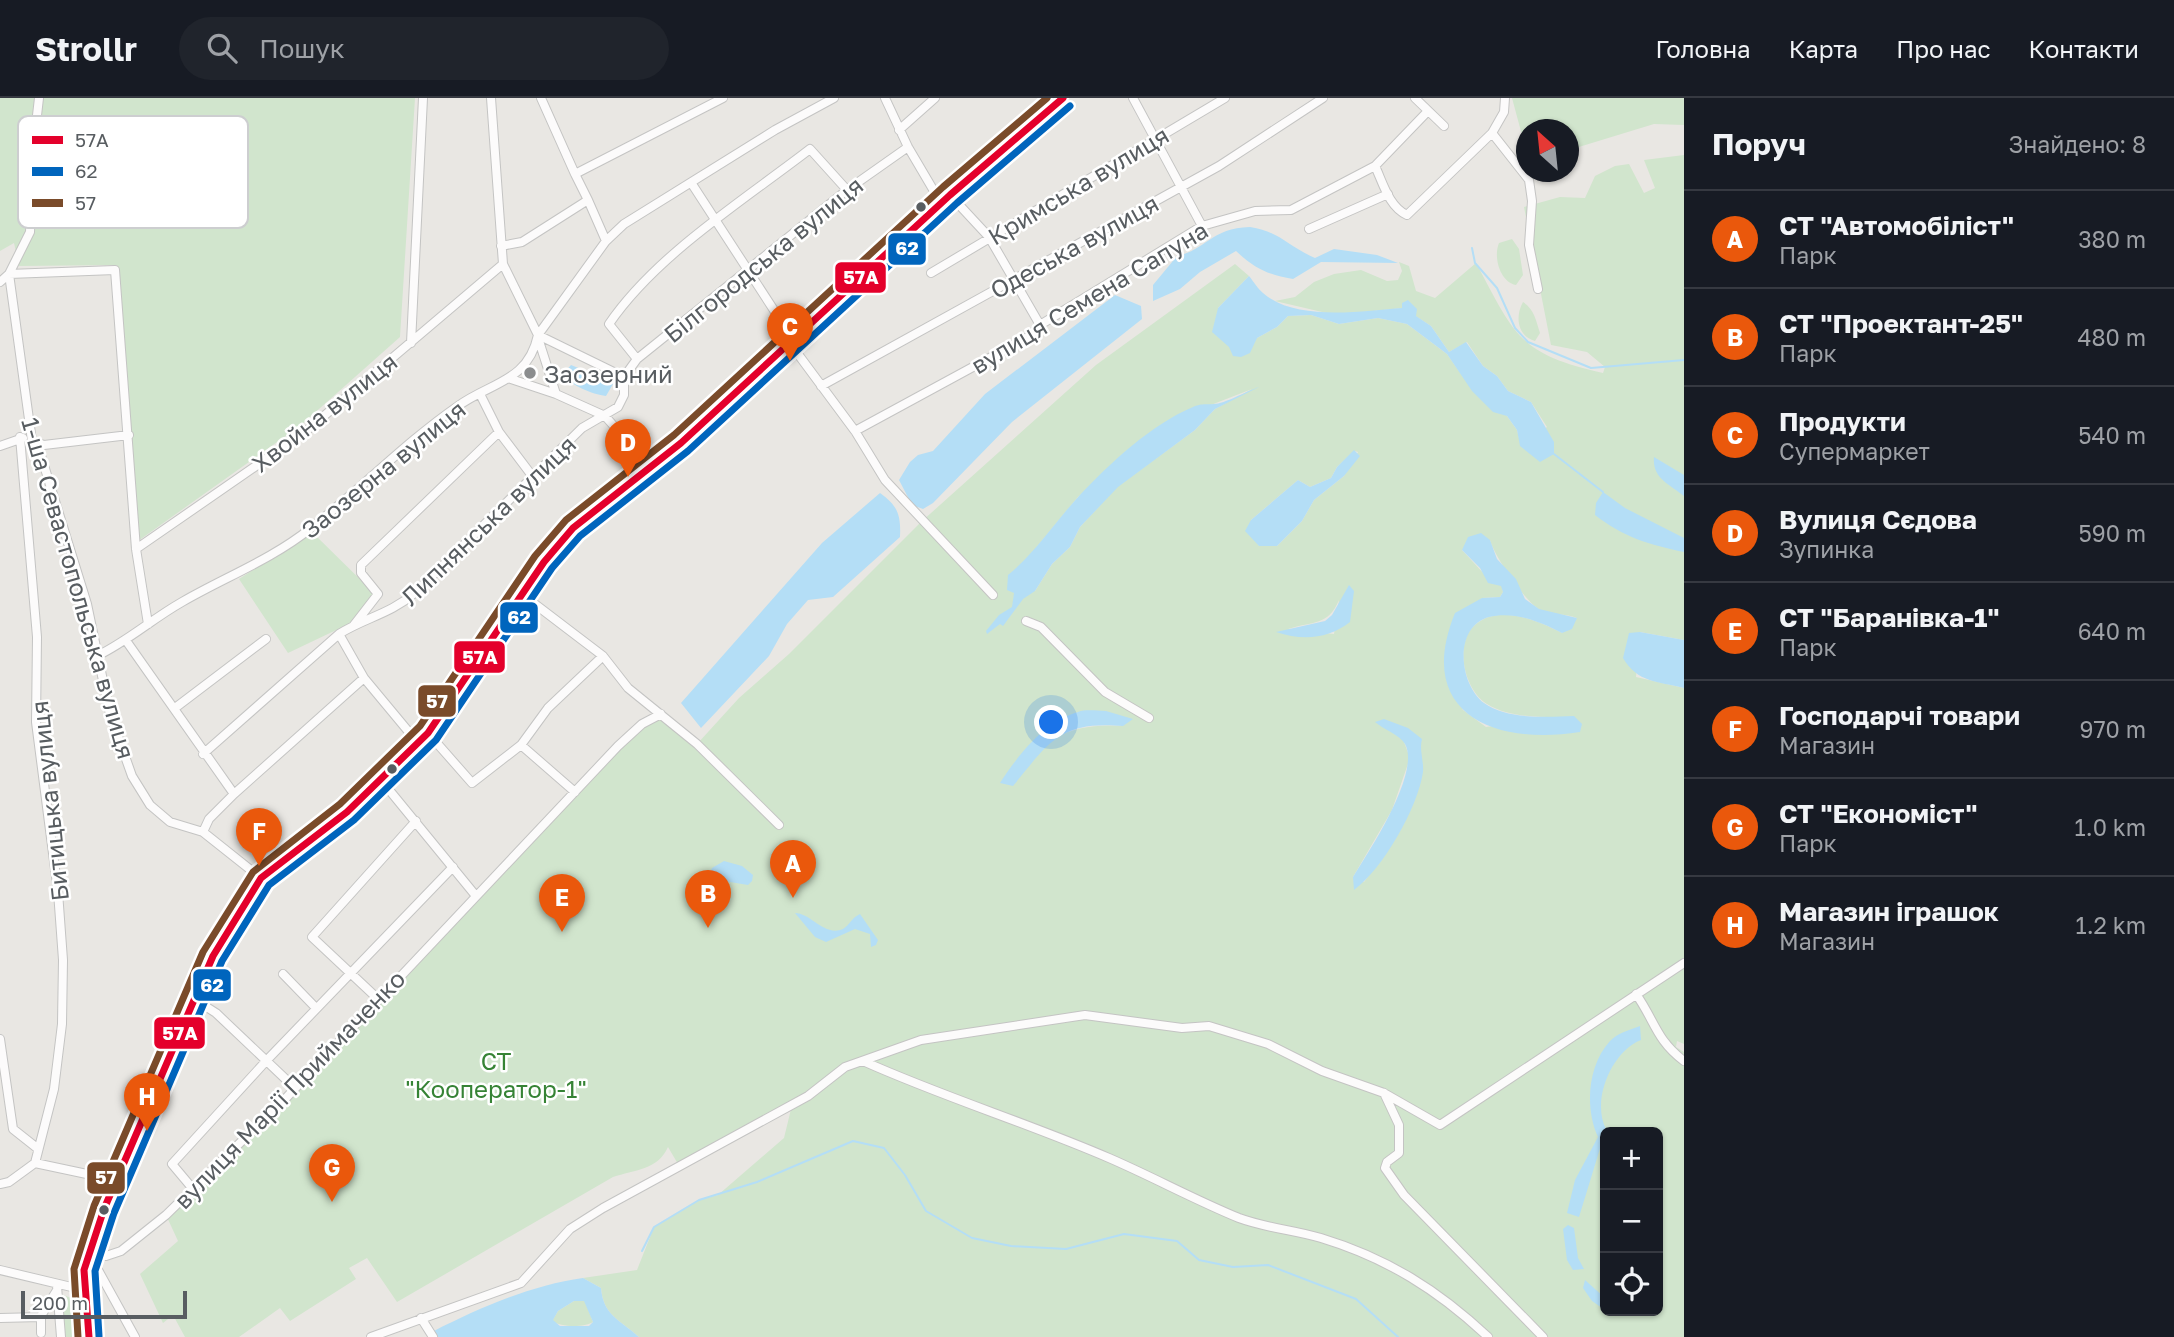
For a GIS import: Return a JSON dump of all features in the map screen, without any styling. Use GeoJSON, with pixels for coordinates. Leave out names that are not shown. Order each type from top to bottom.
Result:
{"type":"FeatureCollection","features":[{"type":"Feature","properties":{"kind":"main road"},"geometry":{"type":"LineString","coordinates":[[89,1337],[84,1278],[88,1254],[115,1180],[214,956],[261,878],[331,825],[428,733],[544,562],[573,528],[651,468],[1050,102],[1063,98]]}},
{"type":"Feature","properties":{"kind":"street"},"geometry":{"type":"LineString","coordinates":[[37,116],[39,98]]}},
{"type":"Feature","properties":{"kind":"street"},"geometry":{"type":"LineString","coordinates":[[411,343],[423,98]]}},
{"type":"Feature","properties":{"kind":"street"},"geometry":{"type":"LineString","coordinates":[[492,98],[503,264],[538,335],[541,355],[556,394]]}},
{"type":"Feature","properties":{"kind":"street"},"geometry":{"type":"LineString","coordinates":[[541,98],[606,241]]}},
{"type":"Feature","properties":{"kind":"street"},"geometry":{"type":"LineString","coordinates":[[575,174],[723,98]]}},
{"type":"Feature","properties":{"kind":"street","name":"Заозерна вулиця"},"geometry":{"type":"LineString","coordinates":[[97,656],[127,642],[148,624],[182,602],[247,570],[299,537],[459,405],[511,379],[534,351],[538,335],[606,241],[624,224],[775,130],[834,98]]}},
{"type":"Feature","properties":{"kind":"street"},"geometry":{"type":"LineString","coordinates":[[885,98],[908,147],[941,203]]}},
{"type":"Feature","properties":{"kind":"street"},"geometry":{"type":"LineString","coordinates":[[899,130],[935,98]]}},
{"type":"Feature","properties":{"kind":"street"},"geometry":{"type":"LineString","coordinates":[[1133,98],[1202,226]]}},
{"type":"Feature","properties":{"kind":"street","name":"Кримська вулиця"},"geometry":{"type":"LineString","coordinates":[[931,274],[1225,98]]}},
{"type":"Feature","properties":{"kind":"street","name":"Одеська вулиця"},"geometry":{"type":"LineString","coordinates":[[821,386],[1181,187],[1323,98]]}},
{"type":"Feature","properties":{"kind":"street"},"geometry":{"type":"LineString","coordinates":[[1415,98],[1444,126]]}},
{"type":"Feature","properties":{"kind":"street"},"geometry":{"type":"LineString","coordinates":[[1375,166],[1399,211],[1407,215],[1492,133],[1504,112],[1505,98]]}},
{"type":"Feature","properties":{"kind":"street","name":"вулиця Семена Сапуна"},"geometry":{"type":"LineString","coordinates":[[855,431],[1030,336],[1040,325],[1202,226],[1255,211],[1291,210],[1375,166],[1428,111]]}},
{"type":"Feature","properties":{"kind":"street"},"geometry":{"type":"LineString","coordinates":[[1492,133],[1529,180],[1532,201],[1529,245],[1538,289]]}},
{"type":"Feature","properties":{"kind":"street","name":"Білгородська вулиця"},"geometry":{"type":"LineString","coordinates":[[624,377],[637,359],[847,190],[908,147]]}},
{"type":"Feature","properties":{"kind":"street"},"geometry":{"type":"LineString","coordinates":[[637,359],[609,324],[623,303],[650,277],[717,221],[810,149],[847,190]]}},
{"type":"Feature","properties":{"kind":"street"},"geometry":{"type":"LineString","coordinates":[[692,184],[750,270],[791,340],[855,431],[885,480],[993,595]]}},
{"type":"Feature","properties":{"kind":"street"},"geometry":{"type":"LineString","coordinates":[[1309,229],[1388,194]]}},
{"type":"Feature","properties":{"kind":"street"},"geometry":{"type":"LineString","coordinates":[[950,195],[989,237],[1040,325]]}},
{"type":"Feature","properties":{"kind":"street"},"geometry":{"type":"LineString","coordinates":[[501,246],[522,242],[588,200]]}},
{"type":"Feature","properties":{"kind":"street"},"geometry":{"type":"LineString","coordinates":[[0,282],[9,274],[30,228]]}},
{"type":"Feature","properties":{"kind":"street","name":"Хвойна вулиця"},"geometry":{"type":"LineString","coordinates":[[136,549],[305,432],[503,264]]}},
{"type":"Feature","properties":{"kind":"street"},"geometry":{"type":"LineString","coordinates":[[9,274],[115,270],[136,549],[148,624]]}},
{"type":"Feature","properties":{"kind":"street","name":"1-ша Севастопольська вулиця"},"geometry":{"type":"LineString","coordinates":[[9,274],[32,441],[38,446],[88,604],[110,714],[132,776],[150,805],[170,822],[203,832],[261,878]]}},
{"type":"Feature","properties":{"kind":"street"},"geometry":{"type":"LineString","coordinates":[[538,335],[624,377]]}},
{"type":"Feature","properties":{"kind":"street","name":"Липнянська вулиця"},"geometry":{"type":"LineString","coordinates":[[204,754],[339,634],[354,625],[396,609],[582,428],[618,407],[624,395],[624,377]]}},
{"type":"Feature","properties":{"kind":"street"},"geometry":{"type":"LineString","coordinates":[[511,379],[556,394],[606,416],[651,468]]}},
{"type":"Feature","properties":{"kind":"street"},"geometry":{"type":"LineString","coordinates":[[480,394],[499,432],[533,477]]}},
{"type":"Feature","properties":{"kind":"street"},"geometry":{"type":"LineString","coordinates":[[354,625],[378,594],[361,573],[361,565],[499,432]]}},
{"type":"Feature","properties":{"kind":"street"},"geometry":{"type":"LineString","coordinates":[[0,446],[20,437],[44,445],[129,435]]}},
{"type":"Feature","properties":{"kind":"street","name":"Битицька вулиця"},"geometry":{"type":"LineString","coordinates":[[20,437],[37,637],[36,722],[58,892],[63,960],[62,1024],[54,1089],[35,1163]]}},
{"type":"Feature","properties":{"kind":"street"},"geometry":{"type":"LineString","coordinates":[[523,595],[603,656],[628,688],[697,744],[779,825]]}},
{"type":"Feature","properties":{"kind":"street"},"geometry":{"type":"LineString","coordinates":[[1026,621],[1041,626],[1105,692],[1149,718]]}},
{"type":"Feature","properties":{"kind":"street"},"geometry":{"type":"LineString","coordinates":[[339,634],[364,678],[418,743]]}},
{"type":"Feature","properties":{"kind":"street"},"geometry":{"type":"LineString","coordinates":[[175,708],[266,639]]}},
{"type":"Feature","properties":{"kind":"street"},"geometry":{"type":"LineString","coordinates":[[127,642],[234,794]]}},
{"type":"Feature","properties":{"kind":"street"},"geometry":{"type":"LineString","coordinates":[[428,733],[472,783],[520,745],[548,708],[603,656]]}},
{"type":"Feature","properties":{"kind":"street"},"geometry":{"type":"LineString","coordinates":[[203,832],[209,819],[234,794],[364,678]]}},
{"type":"Feature","properties":{"kind":"street","name":"вулиця Марії Приймаченко"},"geometry":{"type":"LineString","coordinates":[[88,1254],[106,1256],[121,1251],[193,1189],[295,1088],[377,998],[626,739],[642,724],[661,714]]}},
{"type":"Feature","properties":{"kind":"street"},"geometry":{"type":"LineString","coordinates":[[520,745],[575,792]]}},
{"type":"Feature","properties":{"kind":"street"},"geometry":{"type":"LineString","coordinates":[[381,779],[476,896]]}},
{"type":"Feature","properties":{"kind":"street"},"geometry":{"type":"LineString","coordinates":[[377,998],[312,937],[416,821]]}},
{"type":"Feature","properties":{"kind":"street"},"geometry":{"type":"LineString","coordinates":[[193,1189],[172,1164],[350,972],[453,867]]}},
{"type":"Feature","properties":{"kind":"street"},"geometry":{"type":"LineString","coordinates":[[371,1337],[481,1300],[521,1283],[570,1230],[603,1208],[808,1096],[845,1067],[920,1040],[1085,1014],[1182,1028],[1209,1026],[1268,1044],[1322,1070],[1384,1093],[1440,1125],[1684,963]]}},
{"type":"Feature","properties":{"kind":"street"},"geometry":{"type":"LineString","coordinates":[[283,974],[316,1008]]}},
{"type":"Feature","properties":{"kind":"street"},"geometry":{"type":"LineString","coordinates":[[1636,994],[1664,1045],[1684,1061]]}},
{"type":"Feature","properties":{"kind":"street"},"geometry":{"type":"LineString","coordinates":[[194,999],[216,1013],[295,1088]]}},
{"type":"Feature","properties":{"kind":"street"},"geometry":{"type":"LineString","coordinates":[[0,1039],[13,1129],[37,1148]]}},
{"type":"Feature","properties":{"kind":"street"},"geometry":{"type":"LineString","coordinates":[[863,1060],[916,1085],[966,1101],[1109,1158],[1205,1204],[1258,1225],[1320,1237],[1405,1271],[1488,1337]]}},
{"type":"Feature","properties":{"kind":"street"},"geometry":{"type":"LineString","coordinates":[[1384,1093],[1399,1125],[1399,1153],[1387,1162],[1385,1168],[1404,1195],[1544,1337]]}},
{"type":"Feature","properties":{"kind":"street"},"geometry":{"type":"LineString","coordinates":[[0,1184],[9,1182],[35,1163],[115,1180]]}},
{"type":"Feature","properties":{"kind":"street"},"geometry":{"type":"LineString","coordinates":[[88,1254],[135,1337]]}},
{"type":"Feature","properties":{"kind":"street"},"geometry":{"type":"LineString","coordinates":[[0,1270],[57,1288],[84,1290]]}},
{"type":"Feature","properties":{"kind":"street"},"geometry":{"type":"LineString","coordinates":[[84,1278],[98,1270]]}},
{"type":"Feature","properties":{"kind":"street"},"geometry":{"type":"LineString","coordinates":[[41,1333],[41,1317],[57,1288]]}},
{"type":"Feature","properties":{"kind":"street"},"geometry":{"type":"LineString","coordinates":[[57,1288],[61,1337]]}},
{"type":"Feature","properties":{"kind":"street"},"geometry":{"type":"LineString","coordinates":[[0,1318],[41,1317]]}},
{"type":"Feature","properties":{"kind":"street"},"geometry":{"type":"LineString","coordinates":[[421,1318],[433,1337]]}},
{"type":"Feature","properties":{"kind":"green space"},"geometry":{"type":"Polygon","coordinates":[[[0,98],[415,98],[400,337],[301,425],[138,541],[117,265],[19,266],[14,243],[0,251],[0,98]]]}},
{"type":"Feature","properties":{"kind":"green space"},"geometry":{"type":"Polygon","coordinates":[[[1512,98],[1684,98],[1684,125],[1654,124],[1579,147],[1579,119],[1518,119],[1512,98]]]}},
{"type":"Feature","properties":{"kind":"green space","name":"СТ \"Кооператор-1\""},"geometry":{"type":"Polygon","coordinates":[[[1684,155],[1684,640],[1640,632],[1636,677],[1684,688],[1684,1044],[1677,1041],[1676,1047],[1684,1052],[1684,1337],[639,1337],[609,1311],[601,1288],[583,1278],[637,1270],[654,1227],[699,1200],[718,1195],[784,1138],[792,1105],[678,1164],[668,1147],[664,1155],[652,1165],[613,1177],[397,1302],[367,1258],[349,1268],[356,1279],[290,1321],[280,1308],[239,1337],[185,1337],[173,1315],[163,1323],[140,1274],[178,1241],[166,1215],[213,1171],[618,746],[661,714],[698,743],[739,698],[789,654],[921,522],[1096,365],[1235,264],[1249,276],[1218,308],[1257,338],[1277,327],[1288,316],[1311,315],[1339,324],[1378,318],[1407,324],[1447,354],[1461,374],[1507,416],[1517,430],[1521,446],[1547,427],[1531,402],[1508,391],[1497,376],[1483,366],[1467,342],[1449,352],[1431,326],[1403,308],[1335,315],[1275,301],[1295,297],[1314,282],[1334,274],[1361,270],[1387,281],[1398,280],[1402,271],[1399,262],[1409,266],[1416,291],[1435,298],[1476,263],[1500,308],[1522,338],[1553,358],[1603,373],[1605,367],[1587,352],[1551,345],[1524,207],[1560,197],[1585,198],[1595,176],[1615,166],[1629,164],[1644,193],[1655,188],[1644,160],[1684,155]],[[1252,389],[1167,422],[1149,434],[1078,497],[1026,560],[1008,576],[1023,577],[1033,572],[1035,591],[1052,564],[1070,547],[1080,527],[1117,487],[1195,430],[1215,409],[1252,389]],[[1354,451],[1337,467],[1331,478],[1310,487],[1298,480],[1251,520],[1259,546],[1277,546],[1302,521],[1314,500],[1344,476],[1358,452],[1354,451]],[[1490,540],[1462,550],[1486,576],[1502,586],[1503,592],[1500,597],[1482,598],[1447,683],[1463,710],[1486,727],[1554,717],[1511,713],[1487,704],[1472,688],[1467,677],[1463,654],[1465,642],[1476,624],[1497,615],[1519,616],[1562,633],[1577,618],[1545,612],[1534,606],[1511,578],[1490,540]],[[1339,600],[1335,608],[1319,621],[1288,629],[1334,634],[1339,600]],[[1078,712],[1039,735],[1052,739],[1086,727],[1123,726],[1078,712]],[[1404,742],[1410,758],[1392,810],[1353,877],[1364,882],[1397,834],[1414,801],[1421,765],[1420,745],[1404,742]]]}},
{"type":"Feature","properties":{"kind":"green space"},"geometry":{"type":"Polygon","coordinates":[[[1512,239],[1519,249],[1523,275],[1516,285],[1510,283],[1502,274],[1497,255],[1499,243],[1512,239]]]}},
{"type":"Feature","properties":{"kind":"green space"},"geometry":{"type":"Polygon","coordinates":[[[1523,302],[1532,311],[1540,333],[1535,341],[1524,335],[1519,325],[1523,302]]]}},
{"type":"Feature","properties":{"kind":"green space"},"geometry":{"type":"Polygon","coordinates":[[[312,532],[375,594],[351,623],[288,653],[239,579],[312,532]]]}},
{"type":"Feature","properties":{"kind":"green space"},"geometry":{"type":"Polygon","coordinates":[[[61,1294],[71,1298],[74,1331],[72,1337],[65,1337],[61,1294]]]}},
{"type":"Feature","properties":{"kind":"green space"},"geometry":{"type":"Polygon","coordinates":[[[574,1301],[585,1301],[593,1322],[572,1326],[552,1321],[558,1311],[574,1301]]]}},
{"type":"Feature","properties":{"kind":"water"},"geometry":{"type":"Polygon","coordinates":[[[1250,227],[1277,236],[1315,258],[1334,249],[1377,255],[1398,263],[1321,262],[1293,279],[1262,270],[1236,251],[1200,272],[1180,289],[1153,301],[1153,285],[1177,256],[1226,231],[1250,227]]]}},
{"type":"Feature","properties":{"kind":"water"},"geometry":{"type":"Polygon","coordinates":[[[1249,276],[1261,291],[1277,302],[1311,311],[1349,312],[1402,308],[1402,303],[1408,300],[1417,309],[1416,316],[1431,326],[1449,352],[1466,342],[1483,366],[1497,376],[1508,391],[1531,402],[1554,442],[1554,454],[1540,462],[1520,446],[1517,430],[1507,416],[1493,412],[1472,391],[1447,354],[1407,324],[1378,318],[1339,324],[1311,315],[1288,316],[1277,327],[1257,338],[1250,353],[1241,357],[1233,356],[1229,347],[1212,332],[1218,308],[1249,276]]]}},
{"type":"Feature","properties":{"kind":"water"},"geometry":{"type":"Polygon","coordinates":[[[1115,295],[1141,306],[1142,319],[1012,422],[933,503],[923,509],[912,505],[899,480],[910,462],[918,455],[933,451],[985,394],[1115,295]]]}},
{"type":"Feature","properties":{"kind":"water"},"geometry":{"type":"Polygon","coordinates":[[[571,365],[610,381],[613,384],[606,396],[582,389],[571,382],[563,374],[571,365]]]}},
{"type":"Feature","properties":{"kind":"water"},"geometry":{"type":"Polygon","coordinates":[[[1259,387],[1215,409],[1195,430],[1118,487],[1080,527],[1070,547],[1052,564],[1035,591],[1023,599],[1003,626],[1000,624],[987,634],[986,631],[999,615],[1012,607],[1014,593],[1007,590],[1008,575],[1036,547],[1079,496],[1118,458],[1162,423],[1178,414],[1199,405],[1224,402],[1259,387]]]}},
{"type":"Feature","properties":{"kind":"water"},"geometry":{"type":"Polygon","coordinates":[[[1354,450],[1360,456],[1344,476],[1314,500],[1302,521],[1277,546],[1259,546],[1245,531],[1251,520],[1298,480],[1310,487],[1331,478],[1337,467],[1354,450]]]}},
{"type":"Feature","properties":{"kind":"water"},"geometry":{"type":"Polygon","coordinates":[[[1654,457],[1684,475],[1684,496],[1659,475],[1654,457]]]}},
{"type":"Feature","properties":{"kind":"water"},"geometry":{"type":"Polygon","coordinates":[[[1603,492],[1625,508],[1684,538],[1684,552],[1637,539],[1595,515],[1596,503],[1603,492]]]}},
{"type":"Feature","properties":{"kind":"water"},"geometry":{"type":"Polygon","coordinates":[[[880,493],[891,502],[897,512],[900,537],[833,597],[808,600],[787,624],[769,656],[701,728],[681,703],[822,543],[880,493]]]}},
{"type":"Feature","properties":{"kind":"water"},"geometry":{"type":"Polygon","coordinates":[[[1481,533],[1490,540],[1497,559],[1516,579],[1525,599],[1539,609],[1577,618],[1572,629],[1562,633],[1536,622],[1508,615],[1489,617],[1477,623],[1465,644],[1465,670],[1469,683],[1484,703],[1493,708],[1516,715],[1574,716],[1582,724],[1580,732],[1548,735],[1518,733],[1492,727],[1470,715],[1454,698],[1445,676],[1445,647],[1455,613],[1482,598],[1500,597],[1503,592],[1501,586],[1488,583],[1480,568],[1462,550],[1468,537],[1481,533]]]}},
{"type":"Feature","properties":{"kind":"water"},"geometry":{"type":"Polygon","coordinates":[[[1349,585],[1354,591],[1350,622],[1342,628],[1315,637],[1296,637],[1276,632],[1325,621],[1332,615],[1349,585]]]}},
{"type":"Feature","properties":{"kind":"water"},"geometry":{"type":"Polygon","coordinates":[[[1640,632],[1684,640],[1684,688],[1649,680],[1629,666],[1623,658],[1629,633],[1640,632]]]}},
{"type":"Feature","properties":{"kind":"water"},"geometry":{"type":"Polygon","coordinates":[[[1081,711],[1106,711],[1133,719],[1123,726],[1102,725],[1070,731],[1047,746],[1013,786],[1000,783],[1033,741],[1054,723],[1081,711]]]}},
{"type":"Feature","properties":{"kind":"water"},"geometry":{"type":"Polygon","coordinates":[[[1384,719],[1408,728],[1422,739],[1423,772],[1414,802],[1398,836],[1376,868],[1354,890],[1353,877],[1391,812],[1406,773],[1408,757],[1405,744],[1375,722],[1384,719]]]}},
{"type":"Feature","properties":{"kind":"water"},"geometry":{"type":"Polygon","coordinates":[[[724,861],[742,866],[753,875],[752,881],[748,885],[712,879],[709,876],[712,868],[724,861]]]}},
{"type":"Feature","properties":{"kind":"water"},"geometry":{"type":"Polygon","coordinates":[[[795,913],[836,931],[843,929],[860,914],[878,940],[876,945],[871,947],[870,934],[855,929],[826,942],[815,937],[795,913]]]}},
{"type":"Feature","properties":{"kind":"water"},"geometry":{"type":"Polygon","coordinates":[[[1640,1026],[1641,1040],[1621,1054],[1607,1078],[1601,1104],[1605,1127],[1600,1127],[1600,1149],[1579,1217],[1567,1213],[1575,1180],[1598,1137],[1591,1114],[1590,1088],[1593,1075],[1602,1051],[1613,1038],[1640,1026]]]}},
{"type":"Feature","properties":{"kind":"water"},"geometry":{"type":"Polygon","coordinates":[[[1568,1225],[1574,1228],[1578,1258],[1584,1269],[1573,1270],[1567,1260],[1563,1229],[1568,1225]]]}},
{"type":"Feature","properties":{"kind":"water"},"geometry":{"type":"Polygon","coordinates":[[[583,1278],[601,1288],[609,1311],[639,1337],[437,1337],[434,1331],[506,1299],[564,1281],[583,1278]],[[574,1301],[558,1311],[553,1320],[560,1326],[589,1326],[593,1322],[584,1301],[574,1301]]]}},
{"type":"Feature","properties":{"kind":"water"},"geometry":{"type":"Polygon","coordinates":[[[1585,1280],[1600,1294],[1600,1307],[1592,1301],[1583,1288],[1585,1280]]]}},
{"type":"Feature","properties":{"kind":"waterway"},"geometry":{"type":"LineString","coordinates":[[1472,248],[1475,263],[1497,288],[1515,328],[1528,342],[1591,368],[1684,360]]}},
{"type":"Feature","properties":{"kind":"waterway"},"geometry":{"type":"LineString","coordinates":[[1554,454],[1603,492]]}},
{"type":"Feature","properties":{"kind":"waterway"},"geometry":{"type":"LineString","coordinates":[[642,1251],[654,1227],[699,1200],[757,1182],[853,1141],[884,1148],[905,1175],[926,1211],[972,1238],[1011,1246],[1066,1249],[1124,1234],[1177,1241],[1199,1260],[1233,1267],[1268,1265],[1356,1299],[1398,1337]]}},
{"type":"Feature","properties":{"kind":"transit line","name":"57"},"geometry":{"type":"LineString","coordinates":[[78,1337],[74,1269],[94,1206],[203,952],[253,872],[340,804],[420,726],[535,556],[566,520],[674,435],[943,187],[1047,98]]}},
{"type":"Feature","properties":{"kind":"transit line","name":"57А"},"geometry":{"type":"LineString","coordinates":[[89,1337],[84,1270],[104,1209],[213,956],[261,878],[347,812],[428,733],[544,562],[573,528],[681,443],[950,195],[1063,98]]}},
{"type":"Feature","properties":{"kind":"transit line","name":"62"},"geometry":{"type":"LineString","coordinates":[[99,1336],[95,1271],[114,1213],[222,961],[269,885],[354,820],[436,740],[552,568],[580,536],[688,451],[957,203],[1070,106]]}},
{"type":"Feature","properties":{"kind":"place","name":"Продукти"},"geometry":{"type":"Point","coordinates":[790,361]}},
{"type":"Feature","properties":{"kind":"place","name":"Заозерний"},"geometry":{"type":"Point","coordinates":[530,373]}},
{"type":"Feature","properties":{"kind":"place","name":"Вулиця Сєдова"},"geometry":{"type":"Point","coordinates":[628,477]}},
{"type":"Feature","properties":{"kind":"place","name":"Господарчі товари"},"geometry":{"type":"Point","coordinates":[259,866]}},
{"type":"Feature","properties":{"kind":"place","name":"СТ \"Автомобіліст\""},"geometry":{"type":"Point","coordinates":[793,898]}},
{"type":"Feature","properties":{"kind":"place","name":"СТ \"Проектант-25\""},"geometry":{"type":"Point","coordinates":[708,928]}},
{"type":"Feature","properties":{"kind":"place","name":"СТ \"Баранівка-1\""},"geometry":{"type":"Point","coordinates":[562,932]}},
{"type":"Feature","properties":{"kind":"place","name":"Магазин іграшок"},"geometry":{"type":"Point","coordinates":[147,1131]}},
{"type":"Feature","properties":{"kind":"place","name":"СТ \"Економіст\""},"geometry":{"type":"Point","coordinates":[332,1202]}}]}
